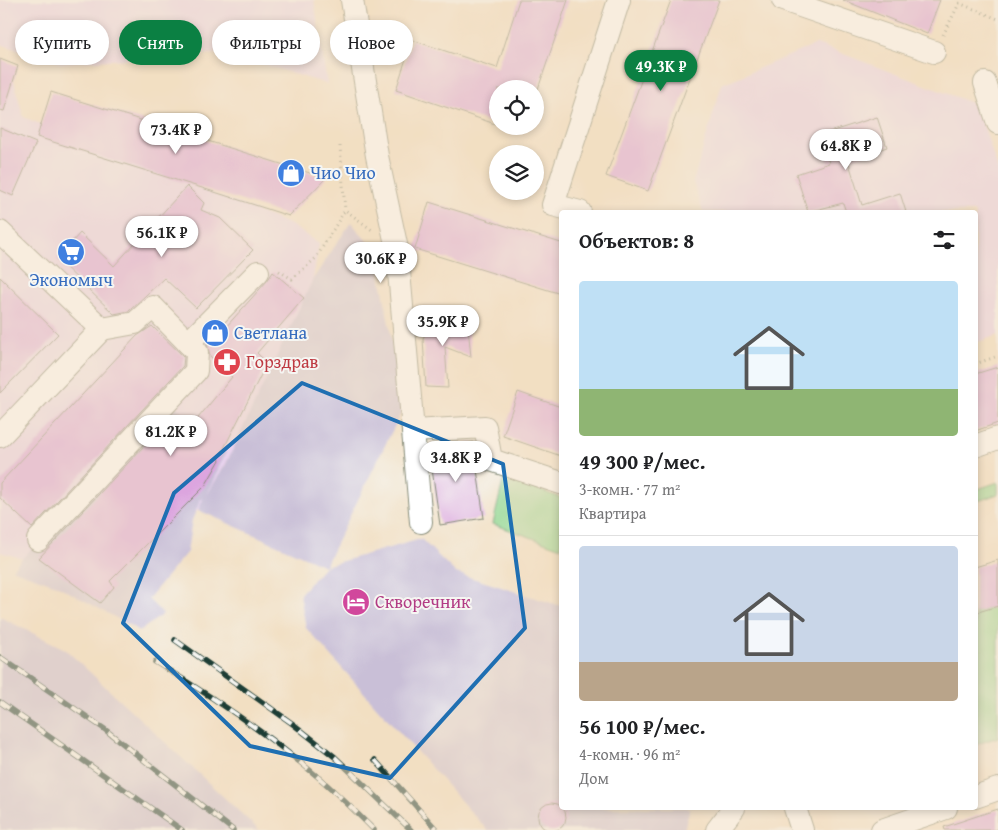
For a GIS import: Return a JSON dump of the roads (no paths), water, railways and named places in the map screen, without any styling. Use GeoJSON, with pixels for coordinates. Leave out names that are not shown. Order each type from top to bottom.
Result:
{"type":"FeatureCollection","features":[{"type":"Feature","properties":{"kind":"street"},"geometry":{"type":"LineString","coordinates":[[352,0],[377,156],[397,249],[421,522]]}},
{"type":"Feature","properties":{"kind":"street"},"geometry":{"type":"LineString","coordinates":[[572,210],[553,205],[619,0]]}},
{"type":"Feature","properties":{"kind":"street"},"geometry":{"type":"LineString","coordinates":[[783,0],[934,52]]}},
{"type":"Feature","properties":{"kind":"street"},"geometry":{"type":"LineString","coordinates":[[985,83],[998,123]]}},
{"type":"Feature","properties":{"kind":"street"},"geometry":{"type":"LineString","coordinates":[[0,232],[102,329]]}},
{"type":"Feature","properties":{"kind":"street"},"geometry":{"type":"LineString","coordinates":[[188,343],[258,272]]}},
{"type":"Feature","properties":{"kind":"street"},"geometry":{"type":"LineString","coordinates":[[0,436],[102,329],[135,323],[153,307],[197,352],[196,371],[38,540]]}},
{"type":"Feature","properties":{"kind":"street"},"geometry":{"type":"LineString","coordinates":[[412,431],[485,427],[491,460],[559,482]]}},
{"type":"Feature","properties":{"kind":"street"},"geometry":{"type":"LineString","coordinates":[[978,445],[998,438]]}},
{"type":"Feature","properties":{"kind":"street"},"geometry":{"type":"LineString","coordinates":[[978,796],[998,789]]}},
{"type":"Feature","properties":{"kind":"street"},"geometry":{"type":"LineString","coordinates":[[718,830],[733,810]]}},
{"type":"Feature","properties":{"kind":"street"},"geometry":{"type":"LineString","coordinates":[[796,810],[802,830]]}},
{"type":"Feature","properties":{"kind":"street"},"geometry":{"type":"LineString","coordinates":[[882,830],[940,810]]}},
{"type":"Feature","properties":{"kind":"railway"},"geometry":{"type":"LineString","coordinates":[[175,640],[293,724],[335,757],[411,830]]}},
{"type":"Feature","properties":{"kind":"railway"},"geometry":{"type":"LineString","coordinates":[[0,657],[103,728],[233,830]]}},
{"type":"Feature","properties":{"kind":"railway"},"geometry":{"type":"LineString","coordinates":[[155,662],[218,702],[299,761],[347,803],[374,830]]}},
{"type":"Feature","properties":{"kind":"railway"},"geometry":{"type":"LineString","coordinates":[[0,702],[182,830]]}},
{"type":"Feature","properties":{"kind":"railway"},"geometry":{"type":"LineString","coordinates":[[375,760],[437,830]]}},
{"type":"Feature","properties":{"kind":"place","name":"Чио Чио"},"geometry":{"type":"Point","coordinates":[291,173]}},
{"type":"Feature","properties":{"kind":"place","name":"Экономыч"},"geometry":{"type":"Point","coordinates":[71,252]}},
{"type":"Feature","properties":{"kind":"place","name":"Светлана"},"geometry":{"type":"Point","coordinates":[215,333]}},
{"type":"Feature","properties":{"kind":"place","name":"Горздрав"},"geometry":{"type":"Point","coordinates":[227,362]}},
{"type":"Feature","properties":{"kind":"place","name":"Скворечник"},"geometry":{"type":"Point","coordinates":[356,602]}}]}
